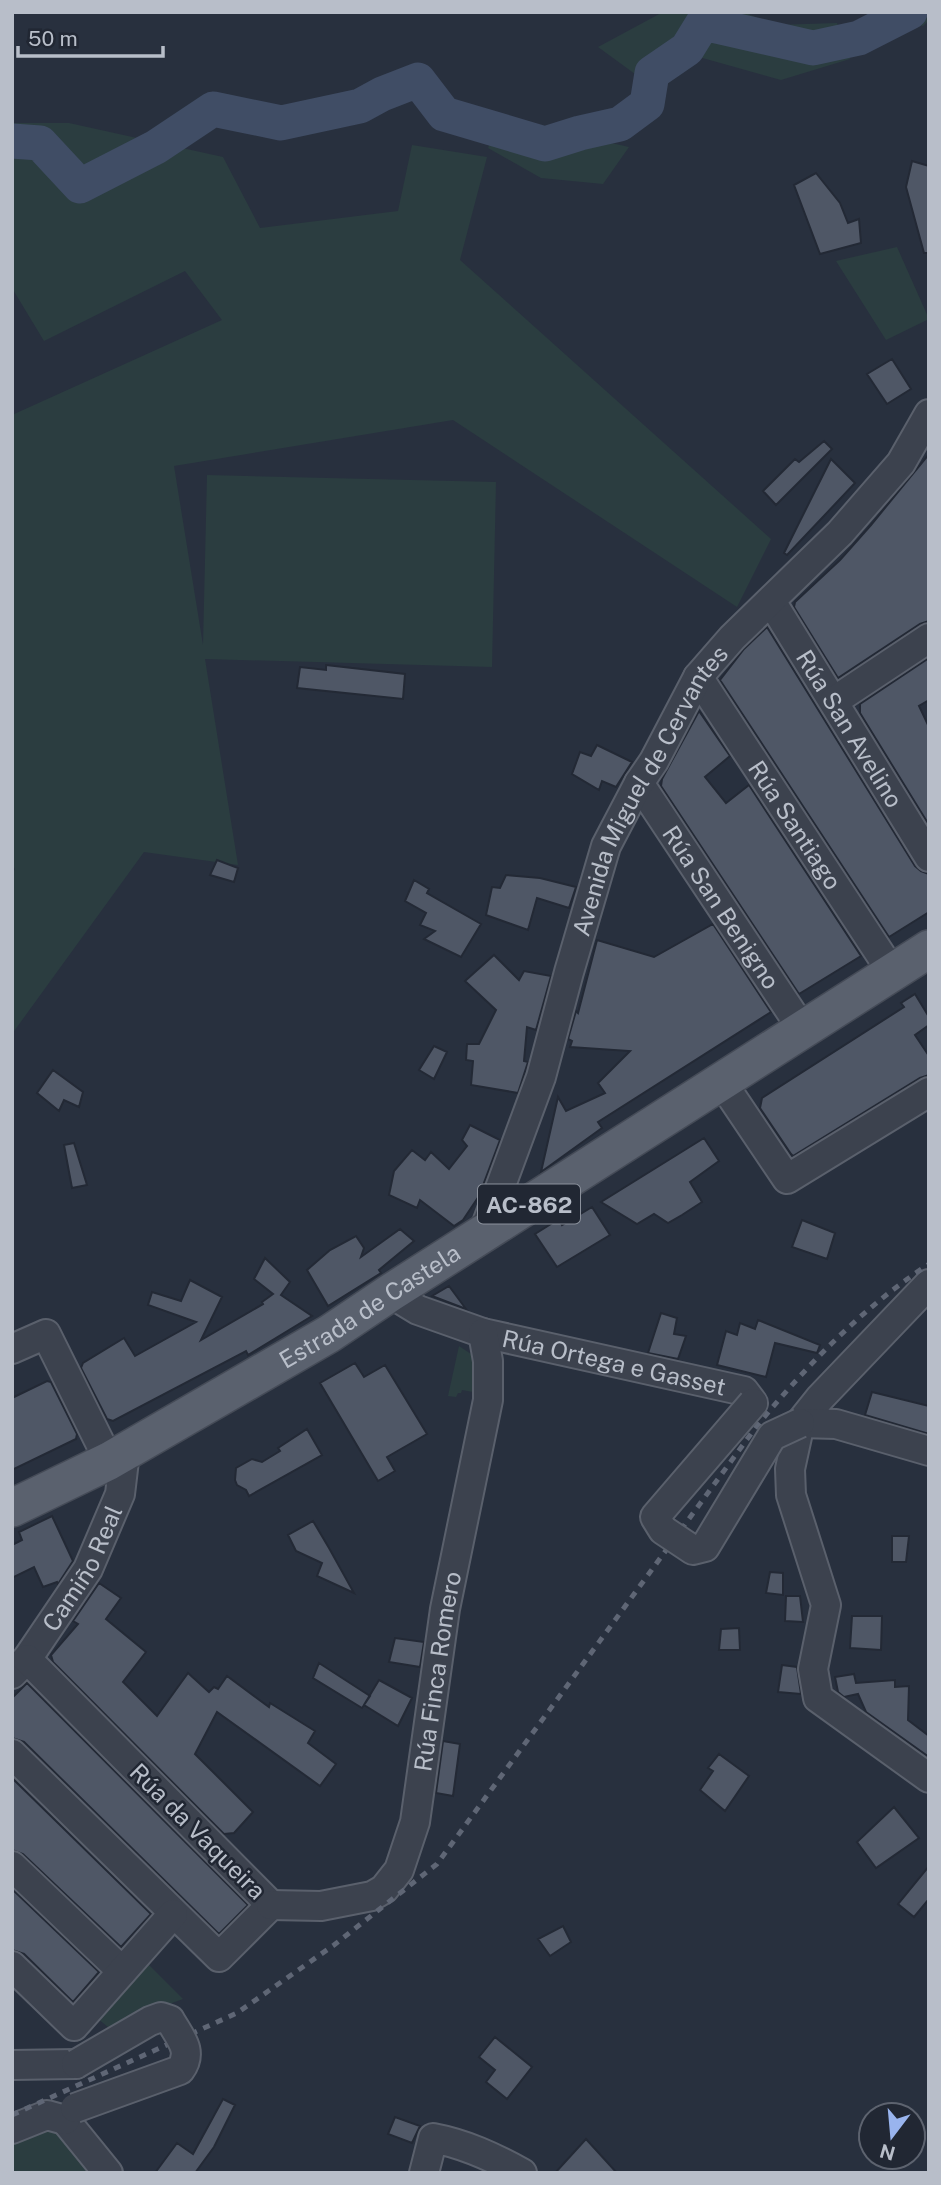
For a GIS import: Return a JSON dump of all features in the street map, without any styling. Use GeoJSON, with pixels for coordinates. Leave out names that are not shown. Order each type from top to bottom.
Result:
{"type":"FeatureCollection","features":[{"type":"Feature","properties":{"kind":"main road","name":"Estrada de Castela"},"geometry":{"type":"LineString","coordinates":[[12,1508],[117,1457],[329,1334],[929,949]]}},
{"type":"Feature","properties":{"kind":"street","name":"Avenida Miguel de Cervantes"},"geometry":{"type":"LineString","coordinates":[[484,1234],[541,1077],[606,846],[639,783],[698,677],[732,638],[840,533],[901,463],[929,414]]}},
{"type":"Feature","properties":{"kind":"street","name":"Rúa San Avelino"},"geometry":{"type":"LineString","coordinates":[[771,601],[929,857]]}},
{"type":"Feature","properties":{"kind":"street"},"geometry":{"type":"LineString","coordinates":[[834,701],[929,638]]}},
{"type":"Feature","properties":{"kind":"street","name":"Rúa Santiago"},"geometry":{"type":"LineString","coordinates":[[698,677],[892,972]]}},
{"type":"Feature","properties":{"kind":"street","name":"Rúa San Benigno"},"geometry":{"type":"LineString","coordinates":[[639,783],[803,1030]]}},
{"type":"Feature","properties":{"kind":"street"},"geometry":{"type":"LineString","coordinates":[[721,1081],[787,1179],[929,1092]]}},
{"type":"Feature","properties":{"kind":"street"},"geometry":{"type":"LineString","coordinates":[[929,1284],[820,1398],[800,1423],[790,1469],[792,1495],[826,1605],[813,1669],[818,1698],[929,1778]]}},
{"type":"Feature","properties":{"kind":"street","name":"Rúa Ortega e Gasset"},"geometry":{"type":"LineString","coordinates":[[390,1293],[418,1310],[483,1333],[744,1391],[753,1403],[655,1517],[663,1530],[693,1550],[705,1547],[772,1436],[800,1423]]}},
{"type":"Feature","properties":{"kind":"street","name":"Rúa Finca Romero"},"geometry":{"type":"LineString","coordinates":[[271,1905],[321,1906],[372,1896],[384,1889],[399,1870],[415,1822],[445,1609],[488,1400],[488,1361],[483,1333]]}},
{"type":"Feature","properties":{"kind":"street"},"geometry":{"type":"LineString","coordinates":[[12,1349],[46,1334],[117,1457]]}},
{"type":"Feature","properties":{"kind":"street"},"geometry":{"type":"LineString","coordinates":[[800,1423],[836,1424],[929,1451]]}},
{"type":"Feature","properties":{"kind":"street","name":"Camiño Real"},"geometry":{"type":"LineString","coordinates":[[20,1667],[88,1569],[120,1494],[117,1457]]}},
{"type":"Feature","properties":{"kind":"street","name":"Rúa da Vaqueira"},"geometry":{"type":"LineString","coordinates":[[20,1667],[271,1905],[219,1958],[173,1914]]}},
{"type":"Feature","properties":{"kind":"street"},"geometry":{"type":"LineString","coordinates":[[12,1755],[173,1914],[74,2026],[62,2051],[42,2064]]}},
{"type":"Feature","properties":{"kind":"street"},"geometry":{"type":"LineString","coordinates":[[12,1866],[122,1971]]}},
{"type":"Feature","properties":{"kind":"street"},"geometry":{"type":"LineString","coordinates":[[12,1966],[74,2026]]}},
{"type":"Feature","properties":{"kind":"street"},"geometry":{"type":"LineString","coordinates":[[12,2065],[76,2064],[161,2017],[170,2020],[188,2051],[186,2062],[180,2070],[70,2114],[47,2115],[12,2129]]}},
{"type":"Feature","properties":{"kind":"street"},"geometry":{"type":"LineString","coordinates":[[70,2114],[108,2173]]}},
{"type":"Feature","properties":{"kind":"street"},"geometry":{"type":"LineString","coordinates":[[424,2173],[433,2138],[487,2154],[522,2173]]}},
{"type":"Feature","properties":{"kind":"shaded area"},"geometry":{"type":"Polygon","coordinates":[[[663,12],[743,12],[775,25],[837,23],[850,59],[781,80],[699,57],[635,74],[598,47],[663,12]]]}},
{"type":"Feature","properties":{"kind":"shaded area"},"geometry":{"type":"Polygon","coordinates":[[[870,12],[929,12],[929,20],[923,26],[870,12]]]}},
{"type":"Feature","properties":{"kind":"shaded area"},"geometry":{"type":"Polygon","coordinates":[[[501,118],[629,147],[603,184],[541,178],[488,148],[501,118]]]}},
{"type":"Feature","properties":{"kind":"shaded area"},"geometry":{"type":"Polygon","coordinates":[[[12,123],[69,123],[223,157],[260,228],[398,211],[412,145],[487,157],[460,260],[771,539],[737,607],[453,420],[174,466],[203,645],[207,475],[496,482],[492,667],[205,659],[238,865],[144,852],[12,1034],[12,874],[15,869],[12,865],[12,415],[222,320],[185,271],[44,341],[12,288],[12,123]]]}},
{"type":"Feature","properties":{"kind":"shaded area"},"geometry":{"type":"Polygon","coordinates":[[[897,247],[929,319],[886,340],[836,261],[897,247]]]}},
{"type":"Feature","properties":{"kind":"shaded area"},"geometry":{"type":"Polygon","coordinates":[[[459,1346],[471,1354],[476,1374],[473,1392],[462,1390],[456,1397],[448,1396],[459,1346]]]}},
{"type":"Feature","properties":{"kind":"shaded area"},"geometry":{"type":"Polygon","coordinates":[[[149,1965],[183,1999],[150,2011],[114,2032],[97,2018],[149,1965]]]}},
{"type":"Feature","properties":{"kind":"shaded area"},"geometry":{"type":"Polygon","coordinates":[[[53,2125],[88,2173],[12,2173],[12,2143],[53,2125]]]}},
{"type":"Feature","properties":{"kind":"building"},"geometry":{"type":"Polygon","coordinates":[[[912,161],[929,166],[929,253],[924,253],[906,187],[912,161]]]}},
{"type":"Feature","properties":{"kind":"building"},"geometry":{"type":"Polygon","coordinates":[[[816,173],[840,203],[848,223],[859,219],[861,243],[820,254],[794,185],[816,173]]]}},
{"type":"Feature","properties":{"kind":"building"},"geometry":{"type":"Polygon","coordinates":[[[892,359],[911,389],[887,404],[867,374],[892,359]]]}},
{"type":"Feature","properties":{"kind":"building"},"geometry":{"type":"Polygon","coordinates":[[[824,441],[832,449],[776,505],[763,491],[795,459],[799,462],[824,441]]]}},
{"type":"Feature","properties":{"kind":"building"},"geometry":{"type":"Polygon","coordinates":[[[929,454],[929,621],[920,624],[838,678],[794,607],[795,602],[840,560],[929,454]]]}},
{"type":"Feature","properties":{"kind":"building"},"geometry":{"type":"Polygon","coordinates":[[[831,459],[855,483],[787,555],[784,553],[831,459]]]}},
{"type":"Feature","properties":{"kind":"building"},"geometry":{"type":"Polygon","coordinates":[[[767,627],[915,866],[929,874],[929,912],[889,937],[720,680],[744,649],[767,627]]]}},
{"type":"Feature","properties":{"kind":"building"},"geometry":{"type":"Polygon","coordinates":[[[929,658],[929,700],[919,706],[929,727],[929,825],[860,713],[860,704],[929,658]]]}},
{"type":"Feature","properties":{"kind":"building"},"geometry":{"type":"Polygon","coordinates":[[[326,665],[405,674],[403,699],[297,688],[300,667],[326,670],[326,665]]]}},
{"type":"Feature","properties":{"kind":"building"},"geometry":{"type":"Polygon","coordinates":[[[699,711],[730,756],[705,777],[726,803],[749,785],[861,956],[799,994],[661,786],[662,779],[699,711]]]}},
{"type":"Feature","properties":{"kind":"building"},"geometry":{"type":"Polygon","coordinates":[[[597,745],[632,762],[616,787],[602,781],[599,790],[572,774],[580,752],[591,756],[597,745]]]}},
{"type":"Feature","properties":{"kind":"building"},"geometry":{"type":"Polygon","coordinates":[[[217,860],[238,868],[234,882],[210,875],[217,860]]]}},
{"type":"Feature","properties":{"kind":"building"},"geometry":{"type":"Polygon","coordinates":[[[506,875],[540,878],[576,887],[569,908],[537,898],[528,930],[486,915],[492,887],[500,888],[506,875]]]}},
{"type":"Feature","properties":{"kind":"building"},"geometry":{"type":"Polygon","coordinates":[[[414,880],[429,889],[427,893],[481,924],[461,957],[424,939],[435,931],[420,925],[426,913],[405,901],[414,880]]]}},
{"type":"Feature","properties":{"kind":"building"},"geometry":{"type":"Polygon","coordinates":[[[713,924],[771,1012],[598,1122],[602,1128],[541,1172],[558,1097],[566,1111],[605,1093],[598,1083],[630,1051],[570,1047],[572,1041],[568,1039],[576,1011],[578,1013],[597,940],[654,957],[713,924]]]}},
{"type":"Feature","properties":{"kind":"building"},"geometry":{"type":"Polygon","coordinates":[[[494,955],[519,980],[524,971],[551,976],[536,1030],[527,1027],[524,1061],[528,1062],[518,1093],[471,1085],[473,1061],[466,1060],[467,1044],[479,1044],[496,1010],[465,981],[494,955]]]}},
{"type":"Feature","properties":{"kind":"building"},"geometry":{"type":"Polygon","coordinates":[[[915,994],[929,1017],[929,1025],[915,1035],[929,1056],[929,1075],[793,1156],[760,1108],[762,1098],[904,1007],[901,1003],[915,994]]]}},
{"type":"Feature","properties":{"kind":"building"},"geometry":{"type":"Polygon","coordinates":[[[434,1046],[447,1052],[434,1079],[419,1070],[434,1046]]]}},
{"type":"Feature","properties":{"kind":"building"},"geometry":{"type":"Polygon","coordinates":[[[53,1070],[83,1092],[79,1107],[64,1100],[59,1111],[37,1093],[53,1070]]]}},
{"type":"Feature","properties":{"kind":"building"},"geometry":{"type":"Polygon","coordinates":[[[470,1125],[500,1140],[479,1196],[463,1220],[454,1226],[420,1200],[417,1208],[389,1195],[394,1171],[412,1150],[425,1160],[431,1152],[449,1169],[467,1146],[462,1140],[470,1125]]]}},
{"type":"Feature","properties":{"kind":"building"},"geometry":{"type":"Polygon","coordinates":[[[704,1138],[719,1161],[690,1182],[702,1202],[682,1215],[668,1223],[654,1214],[637,1224],[601,1202],[704,1138]]]}},
{"type":"Feature","properties":{"kind":"building"},"geometry":{"type":"Polygon","coordinates":[[[74,1143],[87,1185],[72,1188],[64,1145],[74,1143]]]}},
{"type":"Feature","properties":{"kind":"building"},"geometry":{"type":"Polygon","coordinates":[[[592,1207],[610,1235],[557,1267],[535,1234],[559,1219],[562,1225],[592,1207]]]}},
{"type":"Feature","properties":{"kind":"building"},"geometry":{"type":"Polygon","coordinates":[[[802,1220],[835,1233],[827,1259],[792,1247],[802,1220]]]}},
{"type":"Feature","properties":{"kind":"building"},"geometry":{"type":"Polygon","coordinates":[[[400,1229],[414,1241],[379,1270],[381,1273],[328,1306],[307,1270],[330,1250],[356,1236],[364,1248],[361,1257],[400,1229]]]}},
{"type":"Feature","properties":{"kind":"building"},"geometry":{"type":"Polygon","coordinates":[[[265,1258],[290,1282],[281,1295],[312,1316],[248,1355],[246,1351],[113,1421],[107,1419],[81,1368],[83,1363],[124,1338],[135,1356],[196,1322],[148,1305],[152,1292],[181,1301],[190,1280],[222,1297],[201,1340],[263,1304],[262,1302],[273,1294],[254,1279],[265,1258]]]}},
{"type":"Feature","properties":{"kind":"building"},"geometry":{"type":"Polygon","coordinates":[[[449,1286],[466,1309],[432,1296],[449,1286]]]}},
{"type":"Feature","properties":{"kind":"building"},"geometry":{"type":"Polygon","coordinates":[[[661,1313],[677,1318],[674,1334],[686,1336],[678,1359],[648,1353],[661,1313]]]}},
{"type":"Feature","properties":{"kind":"building"},"geometry":{"type":"Polygon","coordinates":[[[758,1320],[820,1345],[817,1353],[775,1343],[766,1377],[717,1365],[726,1331],[737,1335],[740,1323],[755,1329],[758,1320]]]}},
{"type":"Feature","properties":{"kind":"building"},"geometry":{"type":"Polygon","coordinates":[[[355,1363],[364,1377],[385,1365],[427,1434],[387,1457],[395,1471],[378,1481],[320,1383],[355,1363]]]}},
{"type":"Feature","properties":{"kind":"building"},"geometry":{"type":"Polygon","coordinates":[[[47,1381],[51,1382],[77,1434],[76,1439],[12,1470],[12,1398],[47,1381]]]}},
{"type":"Feature","properties":{"kind":"building"},"geometry":{"type":"Polygon","coordinates":[[[872,1392],[929,1406],[929,1434],[865,1415],[872,1392]]]}},
{"type":"Feature","properties":{"kind":"building"},"geometry":{"type":"Polygon","coordinates":[[[307,1429],[322,1455],[249,1496],[246,1490],[237,1485],[236,1468],[252,1459],[262,1462],[307,1429]]]}},
{"type":"Feature","properties":{"kind":"building"},"geometry":{"type":"Polygon","coordinates":[[[52,1516],[73,1561],[58,1584],[57,1582],[43,1587],[34,1567],[12,1578],[12,1545],[22,1540],[19,1532],[52,1516]]]}},
{"type":"Feature","properties":{"kind":"building"},"geometry":{"type":"Polygon","coordinates":[[[313,1521],[354,1593],[317,1576],[322,1563],[296,1551],[288,1535],[313,1521]]]}},
{"type":"Feature","properties":{"kind":"building"},"geometry":{"type":"Polygon","coordinates":[[[892,1536],[909,1536],[906,1562],[892,1562],[892,1536]]]}},
{"type":"Feature","properties":{"kind":"building"},"geometry":{"type":"Polygon","coordinates":[[[770,1572],[783,1573],[783,1595],[766,1593],[770,1572]]]}},
{"type":"Feature","properties":{"kind":"building"},"geometry":{"type":"Polygon","coordinates":[[[99,1583],[121,1598],[106,1619],[146,1652],[123,1682],[157,1716],[188,1673],[209,1692],[214,1687],[218,1689],[227,1676],[269,1707],[270,1703],[315,1731],[308,1743],[336,1764],[320,1786],[217,1712],[195,1754],[253,1812],[234,1833],[224,1834],[53,1662],[51,1655],[78,1624],[73,1621],[99,1583]]]}},
{"type":"Feature","properties":{"kind":"building"},"geometry":{"type":"Polygon","coordinates":[[[786,1596],[800,1596],[803,1622],[785,1621],[786,1596]]]}},
{"type":"Feature","properties":{"kind":"building"},"geometry":{"type":"Polygon","coordinates":[[[852,1616],[882,1616],[881,1650],[850,1648],[852,1616]]]}},
{"type":"Feature","properties":{"kind":"building"},"geometry":{"type":"Polygon","coordinates":[[[739,1628],[740,1650],[719,1650],[721,1629],[739,1628]]]}},
{"type":"Feature","properties":{"kind":"building"},"geometry":{"type":"Polygon","coordinates":[[[395,1638],[424,1642],[420,1667],[389,1662],[395,1638]]]}},
{"type":"Feature","properties":{"kind":"building"},"geometry":{"type":"Polygon","coordinates":[[[319,1663],[370,1696],[362,1708],[313,1678],[319,1663]]]}},
{"type":"Feature","properties":{"kind":"building"},"geometry":{"type":"Polygon","coordinates":[[[782,1665],[797,1667],[801,1694],[778,1692],[782,1665]]]}},
{"type":"Feature","properties":{"kind":"building"},"geometry":{"type":"Polygon","coordinates":[[[854,1674],[856,1683],[895,1680],[895,1687],[909,1686],[908,1720],[929,1736],[929,1757],[866,1712],[858,1694],[844,1697],[838,1692],[835,1677],[854,1674]]]}},
{"type":"Feature","properties":{"kind":"building"},"geometry":{"type":"Polygon","coordinates":[[[379,1680],[412,1698],[398,1726],[364,1705],[379,1680]]]}},
{"type":"Feature","properties":{"kind":"building"},"geometry":{"type":"Polygon","coordinates":[[[27,1683],[248,1905],[219,1934],[24,1742],[12,1738],[12,1698],[27,1683]]]}},
{"type":"Feature","properties":{"kind":"building"},"geometry":{"type":"Polygon","coordinates":[[[443,1741],[460,1744],[453,1796],[436,1793],[443,1741]]]}},
{"type":"Feature","properties":{"kind":"building"},"geometry":{"type":"Polygon","coordinates":[[[719,1754],[749,1776],[725,1811],[700,1790],[713,1771],[708,1768],[719,1754]]]}},
{"type":"Feature","properties":{"kind":"building"},"geometry":{"type":"Polygon","coordinates":[[[12,1778],[151,1914],[121,1947],[23,1854],[12,1850],[12,1778]]]}},
{"type":"Feature","properties":{"kind":"building"},"geometry":{"type":"Polygon","coordinates":[[[894,1807],[919,1838],[876,1868],[857,1842],[894,1807]]]}},
{"type":"Feature","properties":{"kind":"building"},"geometry":{"type":"Polygon","coordinates":[[[929,1866],[929,1899],[914,1917],[898,1904],[929,1866]]]}},
{"type":"Feature","properties":{"kind":"building"},"geometry":{"type":"Polygon","coordinates":[[[12,1889],[99,1972],[73,2002],[24,1954],[12,1950],[12,1889]]]}},
{"type":"Feature","properties":{"kind":"building"},"geometry":{"type":"Polygon","coordinates":[[[563,1926],[571,1942],[550,1956],[538,1939],[563,1926]]]}},
{"type":"Feature","properties":{"kind":"building"},"geometry":{"type":"Polygon","coordinates":[[[495,2037],[532,2067],[507,2099],[486,2082],[495,2070],[479,2057],[495,2037]]]}},
{"type":"Feature","properties":{"kind":"building"},"geometry":{"type":"Polygon","coordinates":[[[223,2099],[235,2105],[214,2147],[195,2173],[155,2173],[177,2143],[193,2154],[223,2099]]]}},
{"type":"Feature","properties":{"kind":"building"},"geometry":{"type":"Polygon","coordinates":[[[395,2117],[420,2126],[412,2143],[388,2134],[395,2117]]]}},
{"type":"Feature","properties":{"kind":"building"},"geometry":{"type":"Polygon","coordinates":[[[586,2139],[617,2173],[555,2173],[586,2139]]]}},
{"type":"Feature","properties":{"kind":"waterway"},"geometry":{"type":"LineString","coordinates":[[12,141],[40,143],[80,186],[156,147],[213,109],[281,123],[360,106],[418,80],[444,114],[545,144],[620,124],[647,104],[652,73],[687,49],[703,23],[813,48],[859,38],[910,12]]}},
{"type":"Feature","properties":{"kind":"railway"},"geometry":{"type":"LineString","coordinates":[[12,2115],[237,2013],[334,1945],[437,1864],[756,1427],[836,1339],[880,1300],[929,1264]]}}]}
